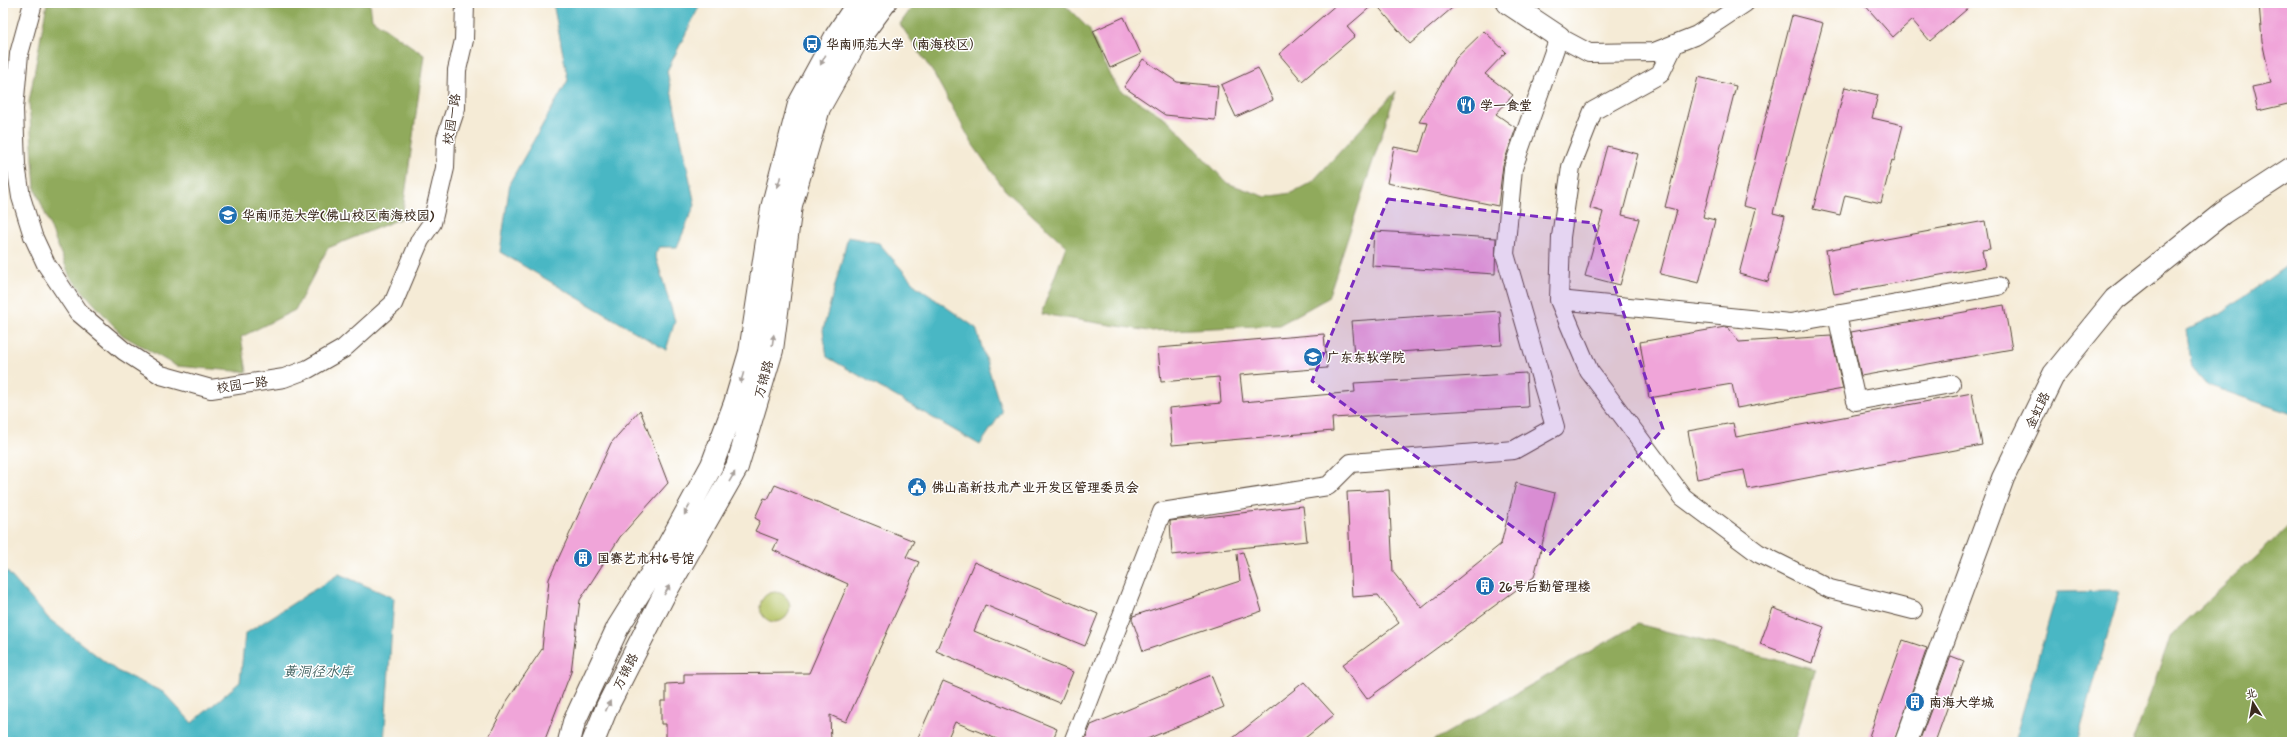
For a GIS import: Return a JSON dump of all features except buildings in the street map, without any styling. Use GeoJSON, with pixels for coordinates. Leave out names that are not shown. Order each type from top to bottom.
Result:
{"type":"FeatureCollection","features":[{"type":"Feature","properties":{"kind":"street","name":"校园一路"},"geometry":{"type":"LineString","coordinates":[[33,3],[19,54],[14,109],[16,165],[21,197],[33,236],[46,264],[78,312],[124,351],[161,375],[212,389],[284,378],[308,369],[343,349],[393,304],[420,240],[432,223],[445,168],[446,138],[456,108],[457,70],[464,40],[465,3]]}},
{"type":"Feature","properties":{"kind":"street","name":"万锦路"},"geometry":{"type":"LineString","coordinates":[[569,742],[577,715],[618,627],[663,555],[712,465],[735,403],[750,352],[772,208],[799,104],[836,36],[858,3]]}},
{"type":"Feature","properties":{"kind":"street","name":"万锦路"},"geometry":{"type":"LineString","coordinates":[[593,742],[607,707],[664,595],[737,468],[772,350],[791,205],[819,108],[856,42],[885,3]]}},
{"type":"Feature","properties":{"kind":"street"},"geometry":{"type":"LineString","coordinates":[[1508,3],[1559,37],[1589,53],[1654,52],[1697,35],[1745,3]]}},
{"type":"Feature","properties":{"kind":"street"},"geometry":{"type":"LineString","coordinates":[[1073,742],[1162,512],[1328,486],[1351,463],[1514,450],[1555,427],[1504,254],[1513,168],[1559,37]]}},
{"type":"Feature","properties":{"kind":"street"},"geometry":{"type":"LineString","coordinates":[[1674,45],[1660,74],[1593,111],[1571,167],[1561,237],[1559,300],[1589,371],[1683,497],[1764,557],[1830,589],[1913,610]]}},
{"type":"Feature","properties":{"kind":"street","name":"金虹路"},"geometry":{"type":"LineString","coordinates":[[1906,742],[2003,478],[2054,374],[2115,299],[2223,214],[2292,168]]}},
{"type":"Feature","properties":{"kind":"street"},"geometry":{"type":"LineString","coordinates":[[1559,300],[1790,323],[1998,286]]}},
{"type":"Feature","properties":{"kind":"street"},"geometry":{"type":"LineString","coordinates":[[1837,315],[1856,401],[1951,384]]}},
{"type":"Feature","properties":{"kind":"highlighted area"},"geometry":{"type":"Polygon","coordinates":[[[1388,199],[1593,223],[1663,429],[1550,554],[1312,381],[1388,199]]]}},
{"type":"Feature","properties":{"kind":"green space","name":"华南师范大学(佛山校区南海校园)"},"geometry":{"type":"Polygon","coordinates":[[[47,3],[370,3],[372,19],[424,55],[402,218],[328,248],[295,310],[241,337],[247,372],[176,366],[122,335],[70,277],[35,188],[29,102],[47,3]]]}},
{"type":"Feature","properties":{"kind":"green space"},"geometry":{"type":"Polygon","coordinates":[[[915,3],[1063,3],[1089,29],[1110,76],[1119,89],[1168,120],[1227,183],[1266,197],[1291,193],[1312,182],[1396,91],[1328,298],[1279,325],[1149,331],[1041,314],[1066,246],[1005,190],[973,145],[934,74],[900,24],[915,3]]]}},
{"type":"Feature","properties":{"kind":"green space"},"geometry":{"type":"Polygon","coordinates":[[[2292,523],[2292,742],[2133,742],[2171,635],[2292,523]]]}},
{"type":"Feature","properties":{"kind":"green space"},"geometry":{"type":"Polygon","coordinates":[[[775,592],[786,596],[790,607],[786,618],[775,622],[764,618],[760,607],[764,596],[775,592]]]}},
{"type":"Feature","properties":{"kind":"green space"},"geometry":{"type":"Polygon","coordinates":[[[1638,624],[1815,670],[1795,742],[1431,742],[1638,624]]]}},
{"type":"Feature","properties":{"kind":"water"},"geometry":{"type":"Polygon","coordinates":[[[553,3],[701,3],[667,71],[695,205],[677,247],[660,247],[655,254],[675,321],[666,350],[500,252],[510,182],[568,80],[553,3]]]}},
{"type":"Feature","properties":{"kind":"water"},"geometry":{"type":"Polygon","coordinates":[[[848,237],[879,243],[916,286],[976,328],[1002,412],[980,445],[827,357],[823,330],[848,237]]]}},
{"type":"Feature","properties":{"kind":"water"},"geometry":{"type":"Polygon","coordinates":[[[2292,262],[2292,414],[2207,385],[2192,367],[2186,330],[2224,311],[2292,262]]]}},
{"type":"Feature","properties":{"kind":"water","name":"黄洞径水库"},"geometry":{"type":"Polygon","coordinates":[[[3,567],[49,619],[117,671],[163,692],[192,723],[240,682],[245,634],[339,574],[394,598],[384,742],[3,742],[3,567]]]}},
{"type":"Feature","properties":{"kind":"water"},"geometry":{"type":"Polygon","coordinates":[[[2120,591],[2077,742],[2014,742],[2057,592],[2120,591]]]}},
{"type":"Feature","properties":{"kind":"place","name":"华南师范大学（南海校区）"},"geometry":{"type":"Point","coordinates":[812,44]}},
{"type":"Feature","properties":{"kind":"place","name":"学一食堂"},"geometry":{"type":"Point","coordinates":[1466,105]}},
{"type":"Feature","properties":{"kind":"place","name":"华南师范大学(佛山校区南海校园)"},"geometry":{"type":"Point","coordinates":[228,215]}},
{"type":"Feature","properties":{"kind":"place","name":"广东东软学院"},"geometry":{"type":"Point","coordinates":[1313,357]}},
{"type":"Feature","properties":{"kind":"place","name":"佛山高新技术产业开发区管理委员会"},"geometry":{"type":"Point","coordinates":[917,487]}},
{"type":"Feature","properties":{"kind":"place","name":"国赛艺术村6号馆"},"geometry":{"type":"Point","coordinates":[583,558]}},
{"type":"Feature","properties":{"kind":"place","name":"26号后勤管理楼"},"geometry":{"type":"Point","coordinates":[1485,586]}},
{"type":"Feature","properties":{"kind":"place","name":"南海大学城"},"geometry":{"type":"Point","coordinates":[1915,702]}}]}
